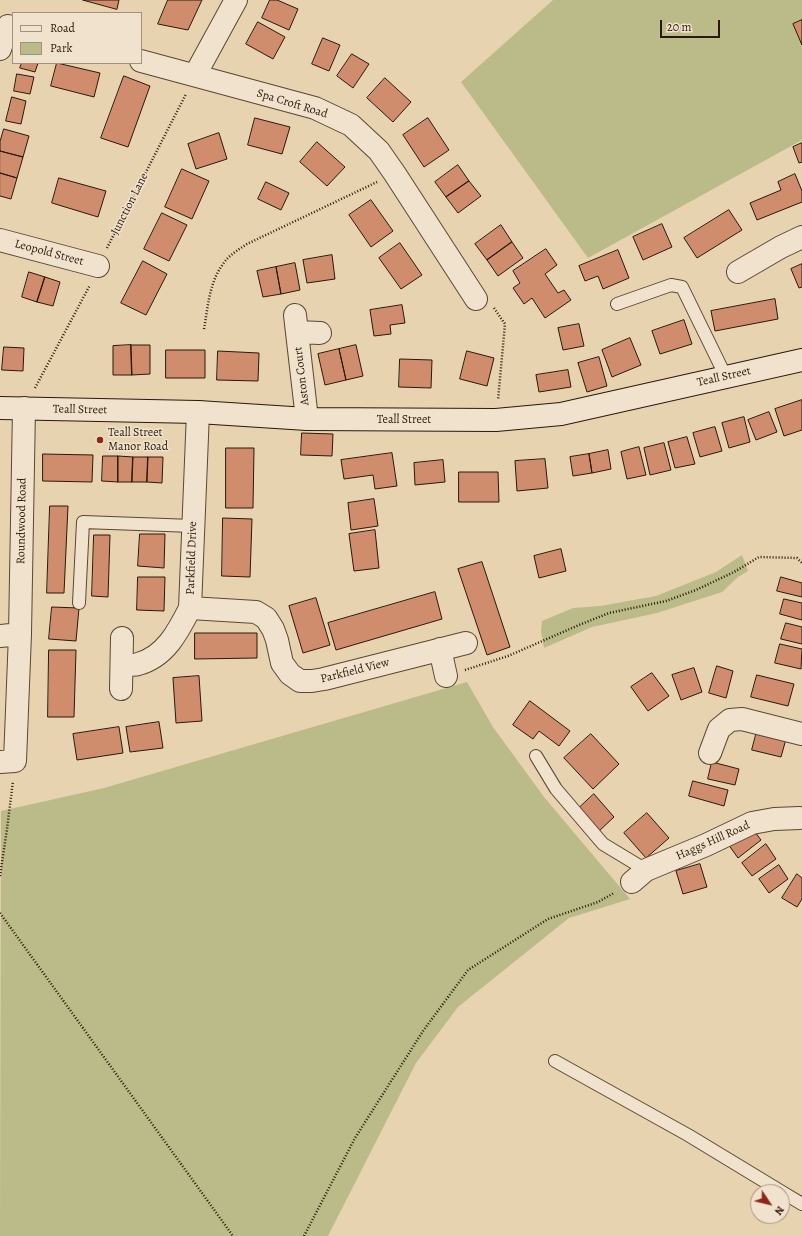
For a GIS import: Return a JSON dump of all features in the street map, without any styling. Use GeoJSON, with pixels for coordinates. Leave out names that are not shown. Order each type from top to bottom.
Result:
{"type":"FeatureCollection","features":[{"type":"Feature","properties":{"kind":"street"},"geometry":{"type":"LineString","coordinates":[[195,75],[236,0]]}},
{"type":"Feature","properties":{"kind":"street"},"geometry":{"type":"LineString","coordinates":[[0,49],[7,26]]}},
{"type":"Feature","properties":{"kind":"street","name":"Spa Croft Road"},"geometry":{"type":"LineString","coordinates":[[142,61],[315,108],[351,125],[379,151],[476,299]]}},
{"type":"Feature","properties":{"kind":"street"},"geometry":{"type":"LineString","coordinates":[[738,272],[781,247],[802,237]]}},
{"type":"Feature","properties":{"kind":"street","name":"Leopold Street"},"geometry":{"type":"LineString","coordinates":[[0,240],[95,274]]}},
{"type":"Feature","properties":{"kind":"street","name":"Aston Court"},"geometry":{"type":"LineString","coordinates":[[307,419],[296,323],[320,333]]}},
{"type":"Feature","properties":{"kind":"street","name":"Teall Street"},"geometry":{"type":"LineString","coordinates":[[0,408],[198,412],[307,419],[496,420],[561,414],[802,360]]}},
{"type":"Feature","properties":{"kind":"street","name":"Roundwood Road"},"geometry":{"type":"LineString","coordinates":[[8,762],[10,635],[24,408]]}},
{"type":"Feature","properties":{"kind":"street","name":"Parkfield Drive"},"geometry":{"type":"LineString","coordinates":[[122,664],[136,665],[152,658],[164,649],[175,636],[190,608],[198,412]]}},
{"type":"Feature","properties":{"kind":"street","name":"Parkfield View"},"geometry":{"type":"LineString","coordinates":[[190,608],[256,612],[266,618],[273,629],[277,640],[282,663],[290,674],[300,680],[312,682],[466,643]]}},
{"type":"Feature","properties":{"kind":"street"},"geometry":{"type":"LineString","coordinates":[[121,689],[122,638]]}},
{"type":"Feature","properties":{"kind":"street"},"geometry":{"type":"LineString","coordinates":[[440,649],[446,676]]}},
{"type":"Feature","properties":{"kind":"street"},"geometry":{"type":"LineString","coordinates":[[710,753],[718,729],[730,720],[742,720],[802,734]]}},
{"type":"Feature","properties":{"kind":"street","name":"Haggs Hill Road"},"geometry":{"type":"LineString","coordinates":[[639,876],[752,823],[774,819],[801,819]]}},
{"type":"Feature","properties":{"kind":"lane"},"geometry":{"type":"LineString","coordinates":[[618,304],[671,285],[682,288],[726,377]]}},
{"type":"Feature","properties":{"kind":"lane"},"geometry":{"type":"LineString","coordinates":[[79,603],[83,522],[193,526]]}},
{"type":"Feature","properties":{"kind":"lane"},"geometry":{"type":"LineString","coordinates":[[536,756],[556,789],[603,844],[639,876]]}},
{"type":"Feature","properties":{"kind":"lane"},"geometry":{"type":"LineString","coordinates":[[555,1061],[688,1134],[769,1184]]}},
{"type":"Feature","properties":{"kind":"lane"},"geometry":{"type":"LineString","coordinates":[[790,1197],[802,1204]]}},
{"type":"Feature","properties":{"kind":"path","name":"Junction Lane"},"geometry":{"type":"LineString","coordinates":[[24,408],[95,274],[195,75]]}},
{"type":"Feature","properties":{"kind":"path"},"geometry":{"type":"LineString","coordinates":[[204,329],[210,291],[223,263],[233,253],[247,244],[395,174]]}},
{"type":"Feature","properties":{"kind":"path"},"geometry":{"type":"LineString","coordinates":[[476,299],[484,294],[505,324],[496,420]]}},
{"type":"Feature","properties":{"kind":"path"},"geometry":{"type":"LineString","coordinates":[[446,676],[508,656],[579,625],[609,614],[666,601],[696,590],[759,558],[797,558],[802,564]]}},
{"type":"Feature","properties":{"kind":"path"},"geometry":{"type":"LineString","coordinates":[[0,876],[7,829],[8,762]]}},
{"type":"Feature","properties":{"kind":"path"},"geometry":{"type":"LineString","coordinates":[[304,1236],[355,1138],[422,1031],[468,970],[548,919],[598,902],[639,876]]}},
{"type":"Feature","properties":{"kind":"path"},"geometry":{"type":"LineString","coordinates":[[0,913],[233,1236]]}},
{"type":"Feature","properties":{"kind":"green space"},"geometry":{"type":"Polygon","coordinates":[[[553,0],[802,0],[802,140],[588,258],[461,82],[553,0]]]}},
{"type":"Feature","properties":{"kind":"green space"},"geometry":{"type":"Polygon","coordinates":[[[742,555],[748,571],[738,577],[722,592],[657,613],[592,627],[544,648],[541,632],[542,621],[573,608],[600,606],[656,596],[716,572],[742,555]]]}},
{"type":"Feature","properties":{"kind":"green space"},"geometry":{"type":"Polygon","coordinates":[[[467,682],[493,727],[544,797],[630,899],[569,918],[458,1007],[416,1063],[328,1236],[0,1236],[1,811],[104,788],[467,682]]]}},
{"type":"Feature","properties":{"kind":"building"},"geometry":{"type":"Polygon","coordinates":[[[83,0],[119,0],[117,9],[83,0]]]}},
{"type":"Feature","properties":{"kind":"building"},"geometry":{"type":"Polygon","coordinates":[[[168,0],[202,0],[188,30],[158,24],[168,0]]]}},
{"type":"Feature","properties":{"kind":"building"},"geometry":{"type":"Polygon","coordinates":[[[270,0],[277,0],[298,9],[289,30],[262,18],[270,0]]]}},
{"type":"Feature","properties":{"kind":"building"},"geometry":{"type":"Polygon","coordinates":[[[802,20],[802,45],[793,24],[802,20]]]}},
{"type":"Feature","properties":{"kind":"building"},"geometry":{"type":"Polygon","coordinates":[[[258,22],[285,37],[273,59],[246,44],[258,22]]]}},
{"type":"Feature","properties":{"kind":"building"},"geometry":{"type":"Polygon","coordinates":[[[323,38],[340,45],[329,71],[312,64],[323,38]]]}},
{"type":"Feature","properties":{"kind":"building"},"geometry":{"type":"Polygon","coordinates":[[[352,54],[369,64],[353,88],[337,76],[352,54]]]}},
{"type":"Feature","properties":{"kind":"building"},"geometry":{"type":"Polygon","coordinates":[[[22,64],[38,64],[35,72],[20,68],[22,64]]]}},
{"type":"Feature","properties":{"kind":"building"},"geometry":{"type":"Polygon","coordinates":[[[57,64],[100,73],[94,97],[51,86],[57,64]]]}},
{"type":"Feature","properties":{"kind":"building"},"geometry":{"type":"Polygon","coordinates":[[[17,74],[34,77],[30,94],[14,91],[17,74]]]}},
{"type":"Feature","properties":{"kind":"building"},"geometry":{"type":"Polygon","coordinates":[[[124,76],[150,86],[128,147],[101,138],[124,76]]]}},
{"type":"Feature","properties":{"kind":"building"},"geometry":{"type":"Polygon","coordinates":[[[385,78],[411,102],[393,122],[367,98],[385,78]]]}},
{"type":"Feature","properties":{"kind":"building"},"geometry":{"type":"Polygon","coordinates":[[[12,97],[26,101],[21,124],[6,121],[12,97]]]}},
{"type":"Feature","properties":{"kind":"building"},"geometry":{"type":"Polygon","coordinates":[[[255,118],[290,127],[282,154],[248,145],[255,118]]]}},
{"type":"Feature","properties":{"kind":"building"},"geometry":{"type":"Polygon","coordinates":[[[428,118],[449,150],[424,167],[403,135],[428,118]]]}},
{"type":"Feature","properties":{"kind":"building"},"geometry":{"type":"Polygon","coordinates":[[[4,129],[29,136],[23,157],[0,151],[0,142],[4,129]]]}},
{"type":"Feature","properties":{"kind":"building"},"geometry":{"type":"Polygon","coordinates":[[[219,133],[227,159],[196,169],[188,144],[219,133]]]}},
{"type":"Feature","properties":{"kind":"building"},"geometry":{"type":"Polygon","coordinates":[[[317,142],[345,167],[327,186],[300,162],[317,142]]]}},
{"type":"Feature","properties":{"kind":"building"},"geometry":{"type":"Polygon","coordinates":[[[802,143],[802,162],[799,163],[793,147],[802,143]]]}},
{"type":"Feature","properties":{"kind":"building"},"geometry":{"type":"Polygon","coordinates":[[[0,151],[23,157],[17,178],[0,173],[0,151]]]}},
{"type":"Feature","properties":{"kind":"building"},"geometry":{"type":"Polygon","coordinates":[[[458,165],[469,181],[446,197],[435,182],[458,165]]]}},
{"type":"Feature","properties":{"kind":"building"},"geometry":{"type":"Polygon","coordinates":[[[182,169],[209,181],[192,219],[165,207],[182,169]]]}},
{"type":"Feature","properties":{"kind":"building"},"geometry":{"type":"Polygon","coordinates":[[[0,173],[17,178],[11,199],[0,196],[0,173]]]}},
{"type":"Feature","properties":{"kind":"building"},"geometry":{"type":"Polygon","coordinates":[[[795,174],[802,191],[802,202],[757,220],[750,203],[781,190],[778,182],[795,174]]]}},
{"type":"Feature","properties":{"kind":"building"},"geometry":{"type":"Polygon","coordinates":[[[59,178],[106,191],[98,217],[52,203],[59,178]]]}},
{"type":"Feature","properties":{"kind":"building"},"geometry":{"type":"Polygon","coordinates":[[[469,181],[481,196],[458,213],[446,197],[469,181]]]}},
{"type":"Feature","properties":{"kind":"building"},"geometry":{"type":"Polygon","coordinates":[[[266,182],[289,193],[281,210],[258,199],[266,182]]]}},
{"type":"Feature","properties":{"kind":"building"},"geometry":{"type":"Polygon","coordinates":[[[371,200],[393,231],[371,247],[349,215],[371,200]]]}},
{"type":"Feature","properties":{"kind":"building"},"geometry":{"type":"Polygon","coordinates":[[[729,210],[742,230],[697,258],[684,238],[729,210]]]}},
{"type":"Feature","properties":{"kind":"building"},"geometry":{"type":"Polygon","coordinates":[[[162,213],[187,225],[169,261],[144,249],[162,213]]]}},
{"type":"Feature","properties":{"kind":"building"},"geometry":{"type":"Polygon","coordinates":[[[662,224],[672,247],[643,260],[633,237],[662,224]]]}},
{"type":"Feature","properties":{"kind":"building"},"geometry":{"type":"Polygon","coordinates":[[[501,225],[512,242],[487,260],[475,244],[501,225]]]}},
{"type":"Feature","properties":{"kind":"building"},"geometry":{"type":"Polygon","coordinates":[[[512,242],[523,258],[498,276],[487,260],[512,242]]]}},
{"type":"Feature","properties":{"kind":"building"},"geometry":{"type":"Polygon","coordinates":[[[400,243],[422,275],[401,289],[379,258],[400,243]]]}},
{"type":"Feature","properties":{"kind":"building"},"geometry":{"type":"Polygon","coordinates":[[[546,249],[557,265],[545,274],[558,293],[564,290],[571,300],[545,318],[532,298],[524,304],[513,288],[520,283],[513,271],[546,249]]]}},
{"type":"Feature","properties":{"kind":"building"},"geometry":{"type":"Polygon","coordinates":[[[618,250],[629,278],[603,289],[598,276],[585,281],[579,266],[618,250]]]}},
{"type":"Feature","properties":{"kind":"building"},"geometry":{"type":"Polygon","coordinates":[[[332,255],[335,279],[307,283],[303,260],[332,255]]]}},
{"type":"Feature","properties":{"kind":"building"},"geometry":{"type":"Polygon","coordinates":[[[143,261],[167,274],[146,315],[121,303],[143,261]]]}},
{"type":"Feature","properties":{"kind":"building"},"geometry":{"type":"Polygon","coordinates":[[[295,263],[300,290],[281,294],[276,267],[295,263]]]}},
{"type":"Feature","properties":{"kind":"building"},"geometry":{"type":"Polygon","coordinates":[[[802,264],[802,287],[799,288],[791,269],[802,264]]]}},
{"type":"Feature","properties":{"kind":"building"},"geometry":{"type":"Polygon","coordinates":[[[276,267],[281,294],[263,297],[257,271],[276,267]]]}},
{"type":"Feature","properties":{"kind":"building"},"geometry":{"type":"Polygon","coordinates":[[[29,272],[45,277],[37,302],[22,297],[29,272]]]}},
{"type":"Feature","properties":{"kind":"building"},"geometry":{"type":"Polygon","coordinates":[[[45,277],[60,282],[53,306],[37,302],[45,277]]]}},
{"type":"Feature","properties":{"kind":"building"},"geometry":{"type":"Polygon","coordinates":[[[775,299],[778,319],[715,331],[711,311],[775,299]]]}},
{"type":"Feature","properties":{"kind":"building"},"geometry":{"type":"Polygon","coordinates":[[[402,305],[405,323],[390,325],[391,334],[374,336],[370,310],[402,305]]]}},
{"type":"Feature","properties":{"kind":"building"},"geometry":{"type":"Polygon","coordinates":[[[684,320],[692,344],[660,354],[652,331],[684,320]]]}},
{"type":"Feature","properties":{"kind":"building"},"geometry":{"type":"Polygon","coordinates":[[[579,324],[584,346],[563,350],[558,328],[579,324]]]}},
{"type":"Feature","properties":{"kind":"building"},"geometry":{"type":"Polygon","coordinates":[[[630,338],[641,365],[612,377],[602,350],[630,338]]]}},
{"type":"Feature","properties":{"kind":"building"},"geometry":{"type":"Polygon","coordinates":[[[131,345],[132,375],[113,375],[113,346],[131,345]]]}},
{"type":"Feature","properties":{"kind":"building"},"geometry":{"type":"Polygon","coordinates":[[[131,345],[150,345],[150,374],[132,375],[131,345]]]}},
{"type":"Feature","properties":{"kind":"building"},"geometry":{"type":"Polygon","coordinates":[[[356,345],[363,376],[346,380],[339,349],[356,345]]]}},
{"type":"Feature","properties":{"kind":"building"},"geometry":{"type":"Polygon","coordinates":[[[4,347],[24,348],[23,371],[2,370],[4,347]]]}},
{"type":"Feature","properties":{"kind":"building"},"geometry":{"type":"Polygon","coordinates":[[[339,349],[346,380],[325,385],[318,354],[339,349]]]}},
{"type":"Feature","properties":{"kind":"building"},"geometry":{"type":"Polygon","coordinates":[[[166,350],[205,350],[205,378],[166,378],[166,350]]]}},
{"type":"Feature","properties":{"kind":"building"},"geometry":{"type":"Polygon","coordinates":[[[218,351],[259,353],[258,381],[217,380],[218,351]]]}},
{"type":"Feature","properties":{"kind":"building"},"geometry":{"type":"Polygon","coordinates":[[[467,351],[494,358],[487,386],[460,379],[467,351]]]}},
{"type":"Feature","properties":{"kind":"building"},"geometry":{"type":"Polygon","coordinates":[[[599,357],[607,386],[587,392],[578,363],[599,357]]]}},
{"type":"Feature","properties":{"kind":"building"},"geometry":{"type":"Polygon","coordinates":[[[400,359],[432,360],[431,388],[399,387],[400,359]]]}},
{"type":"Feature","properties":{"kind":"building"},"geometry":{"type":"Polygon","coordinates":[[[568,370],[571,387],[539,392],[536,375],[568,370]]]}},
{"type":"Feature","properties":{"kind":"building"},"geometry":{"type":"Polygon","coordinates":[[[802,400],[802,430],[784,436],[775,409],[802,400]]]}},
{"type":"Feature","properties":{"kind":"building"},"geometry":{"type":"Polygon","coordinates":[[[769,412],[777,432],[756,440],[748,420],[769,412]]]}},
{"type":"Feature","properties":{"kind":"building"},"geometry":{"type":"Polygon","coordinates":[[[744,417],[750,442],[729,448],[722,423],[744,417]]]}},
{"type":"Feature","properties":{"kind":"building"},"geometry":{"type":"Polygon","coordinates":[[[715,427],[722,451],[700,457],[693,433],[715,427]]]}},
{"type":"Feature","properties":{"kind":"building"},"geometry":{"type":"Polygon","coordinates":[[[302,433],[333,434],[332,456],[301,455],[302,433]]]}},
{"type":"Feature","properties":{"kind":"building"},"geometry":{"type":"Polygon","coordinates":[[[687,437],[695,464],[675,468],[668,442],[687,437]]]}},
{"type":"Feature","properties":{"kind":"building"},"geometry":{"type":"Polygon","coordinates":[[[664,443],[671,470],[650,475],[644,448],[664,443]]]}},
{"type":"Feature","properties":{"kind":"building"},"geometry":{"type":"Polygon","coordinates":[[[639,447],[646,475],[627,479],[621,452],[639,447]]]}},
{"type":"Feature","properties":{"kind":"building"},"geometry":{"type":"Polygon","coordinates":[[[226,448],[254,448],[253,508],[226,508],[226,448]]]}},
{"type":"Feature","properties":{"kind":"building"},"geometry":{"type":"Polygon","coordinates":[[[608,450],[611,469],[592,473],[589,454],[608,450]]]}},
{"type":"Feature","properties":{"kind":"building"},"geometry":{"type":"Polygon","coordinates":[[[392,453],[397,486],[375,489],[373,475],[344,479],[341,460],[392,453]]]}},
{"type":"Feature","properties":{"kind":"building"},"geometry":{"type":"Polygon","coordinates":[[[43,454],[93,455],[92,482],[43,481],[43,454]]]}},
{"type":"Feature","properties":{"kind":"building"},"geometry":{"type":"Polygon","coordinates":[[[589,454],[592,473],[573,476],[570,457],[589,454]]]}},
{"type":"Feature","properties":{"kind":"building"},"geometry":{"type":"Polygon","coordinates":[[[103,456],[118,456],[118,482],[102,481],[103,456]]]}},
{"type":"Feature","properties":{"kind":"building"},"geometry":{"type":"Polygon","coordinates":[[[118,456],[133,457],[132,482],[118,482],[118,456]]]}},
{"type":"Feature","properties":{"kind":"building"},"geometry":{"type":"Polygon","coordinates":[[[133,457],[148,457],[147,482],[132,482],[133,457]]]}},
{"type":"Feature","properties":{"kind":"building"},"geometry":{"type":"Polygon","coordinates":[[[148,457],[163,457],[162,483],[147,482],[148,457]]]}},
{"type":"Feature","properties":{"kind":"building"},"geometry":{"type":"Polygon","coordinates":[[[545,459],[548,488],[517,491],[515,461],[545,459]]]}},
{"type":"Feature","properties":{"kind":"building"},"geometry":{"type":"Polygon","coordinates":[[[443,460],[445,482],[415,485],[414,463],[443,460]]]}},
{"type":"Feature","properties":{"kind":"building"},"geometry":{"type":"Polygon","coordinates":[[[459,472],[498,472],[499,502],[459,502],[459,472]]]}},
{"type":"Feature","properties":{"kind":"building"},"geometry":{"type":"Polygon","coordinates":[[[374,499],[378,526],[351,530],[348,503],[374,499]]]}},
{"type":"Feature","properties":{"kind":"building"},"geometry":{"type":"Polygon","coordinates":[[[50,506],[68,506],[64,593],[47,593],[50,506]]]}},
{"type":"Feature","properties":{"kind":"building"},"geometry":{"type":"Polygon","coordinates":[[[223,518],[252,519],[250,577],[222,576],[223,518]]]}},
{"type":"Feature","properties":{"kind":"building"},"geometry":{"type":"Polygon","coordinates":[[[375,530],[379,568],[354,571],[349,534],[375,530]]]}},
{"type":"Feature","properties":{"kind":"building"},"geometry":{"type":"Polygon","coordinates":[[[140,534],[165,534],[164,568],[138,566],[140,534]]]}},
{"type":"Feature","properties":{"kind":"building"},"geometry":{"type":"Polygon","coordinates":[[[94,535],[110,535],[108,597],[92,596],[94,535]]]}},
{"type":"Feature","properties":{"kind":"building"},"geometry":{"type":"Polygon","coordinates":[[[561,549],[566,571],[539,578],[534,556],[561,549]]]}},
{"type":"Feature","properties":{"kind":"building"},"geometry":{"type":"Polygon","coordinates":[[[482,562],[510,647],[487,655],[458,569],[482,562]]]}},
{"type":"Feature","properties":{"kind":"building"},"geometry":{"type":"Polygon","coordinates":[[[138,577],[165,577],[164,611],[137,610],[138,577]]]}},
{"type":"Feature","properties":{"kind":"building"},"geometry":{"type":"Polygon","coordinates":[[[781,577],[802,583],[802,597],[777,591],[781,577]]]}},
{"type":"Feature","properties":{"kind":"building"},"geometry":{"type":"Polygon","coordinates":[[[435,592],[442,619],[336,650],[328,623],[435,592]]]}},
{"type":"Feature","properties":{"kind":"building"},"geometry":{"type":"Polygon","coordinates":[[[316,598],[330,645],[303,653],[289,606],[316,598]]]}},
{"type":"Feature","properties":{"kind":"building"},"geometry":{"type":"Polygon","coordinates":[[[784,599],[802,603],[802,620],[780,614],[784,599]]]}},
{"type":"Feature","properties":{"kind":"building"},"geometry":{"type":"Polygon","coordinates":[[[52,607],[79,608],[76,641],[49,639],[52,607]]]}},
{"type":"Feature","properties":{"kind":"building"},"geometry":{"type":"Polygon","coordinates":[[[786,623],[802,627],[802,644],[781,639],[786,623]]]}},
{"type":"Feature","properties":{"kind":"building"},"geometry":{"type":"Polygon","coordinates":[[[195,633],[257,633],[257,658],[195,659],[195,633]]]}},
{"type":"Feature","properties":{"kind":"building"},"geometry":{"type":"Polygon","coordinates":[[[780,644],[802,649],[801,669],[775,663],[780,644]]]}},
{"type":"Feature","properties":{"kind":"building"},"geometry":{"type":"Polygon","coordinates":[[[49,650],[76,650],[74,717],[48,717],[49,650]]]}},
{"type":"Feature","properties":{"kind":"building"},"geometry":{"type":"Polygon","coordinates":[[[717,666],[733,671],[726,698],[709,693],[717,666]]]}},
{"type":"Feature","properties":{"kind":"building"},"geometry":{"type":"Polygon","coordinates":[[[694,668],[702,692],[681,700],[672,675],[694,668]]]}},
{"type":"Feature","properties":{"kind":"building"},"geometry":{"type":"Polygon","coordinates":[[[652,673],[669,696],[648,711],[631,687],[652,673]]]}},
{"type":"Feature","properties":{"kind":"building"},"geometry":{"type":"Polygon","coordinates":[[[757,675],[794,684],[788,706],[751,697],[757,675]]]}},
{"type":"Feature","properties":{"kind":"building"},"geometry":{"type":"Polygon","coordinates":[[[199,676],[202,721],[176,723],[173,678],[199,676]]]}},
{"type":"Feature","properties":{"kind":"building"},"geometry":{"type":"Polygon","coordinates":[[[530,701],[570,731],[559,746],[539,731],[533,739],[513,725],[530,701]]]}},
{"type":"Feature","properties":{"kind":"building"},"geometry":{"type":"Polygon","coordinates":[[[159,722],[163,748],[130,752],[126,727],[159,722]]]}},
{"type":"Feature","properties":{"kind":"building"},"geometry":{"type":"Polygon","coordinates":[[[119,727],[123,753],[77,760],[73,734],[119,727]]]}},
{"type":"Feature","properties":{"kind":"building"},"geometry":{"type":"Polygon","coordinates":[[[757,731],[786,739],[781,757],[752,750],[757,731]]]}},
{"type":"Feature","properties":{"kind":"building"},"geometry":{"type":"Polygon","coordinates":[[[591,734],[619,764],[593,789],[564,758],[591,734]]]}},
{"type":"Feature","properties":{"kind":"building"},"geometry":{"type":"Polygon","coordinates":[[[712,762],[739,769],[735,785],[708,779],[712,762]]]}},
{"type":"Feature","properties":{"kind":"building"},"geometry":{"type":"Polygon","coordinates":[[[693,781],[728,790],[724,806],[689,796],[693,781]]]}},
{"type":"Feature","properties":{"kind":"building"},"geometry":{"type":"Polygon","coordinates":[[[594,794],[614,817],[598,832],[578,809],[594,794]]]}},
{"type":"Feature","properties":{"kind":"building"},"geometry":{"type":"Polygon","coordinates":[[[647,813],[669,838],[646,858],[624,833],[647,813]]]}},
{"type":"Feature","properties":{"kind":"building"},"geometry":{"type":"Polygon","coordinates":[[[752,828],[761,840],[738,858],[728,844],[752,828]]]}},
{"type":"Feature","properties":{"kind":"building"},"geometry":{"type":"Polygon","coordinates":[[[766,844],[776,859],[752,876],[742,863],[766,844]]]}},
{"type":"Feature","properties":{"kind":"building"},"geometry":{"type":"Polygon","coordinates":[[[700,864],[707,887],[683,894],[676,871],[700,864]]]}},
{"type":"Feature","properties":{"kind":"building"},"geometry":{"type":"Polygon","coordinates":[[[779,865],[788,879],[769,893],[759,879],[779,865]]]}},
{"type":"Feature","properties":{"kind":"building"},"geometry":{"type":"Polygon","coordinates":[[[797,874],[802,878],[802,899],[797,907],[782,898],[797,874]]]}},
{"type":"Feature","properties":{"kind":"place","name":"Teall Street Manor Road"},"geometry":{"type":"Point","coordinates":[100,440]}}]}
